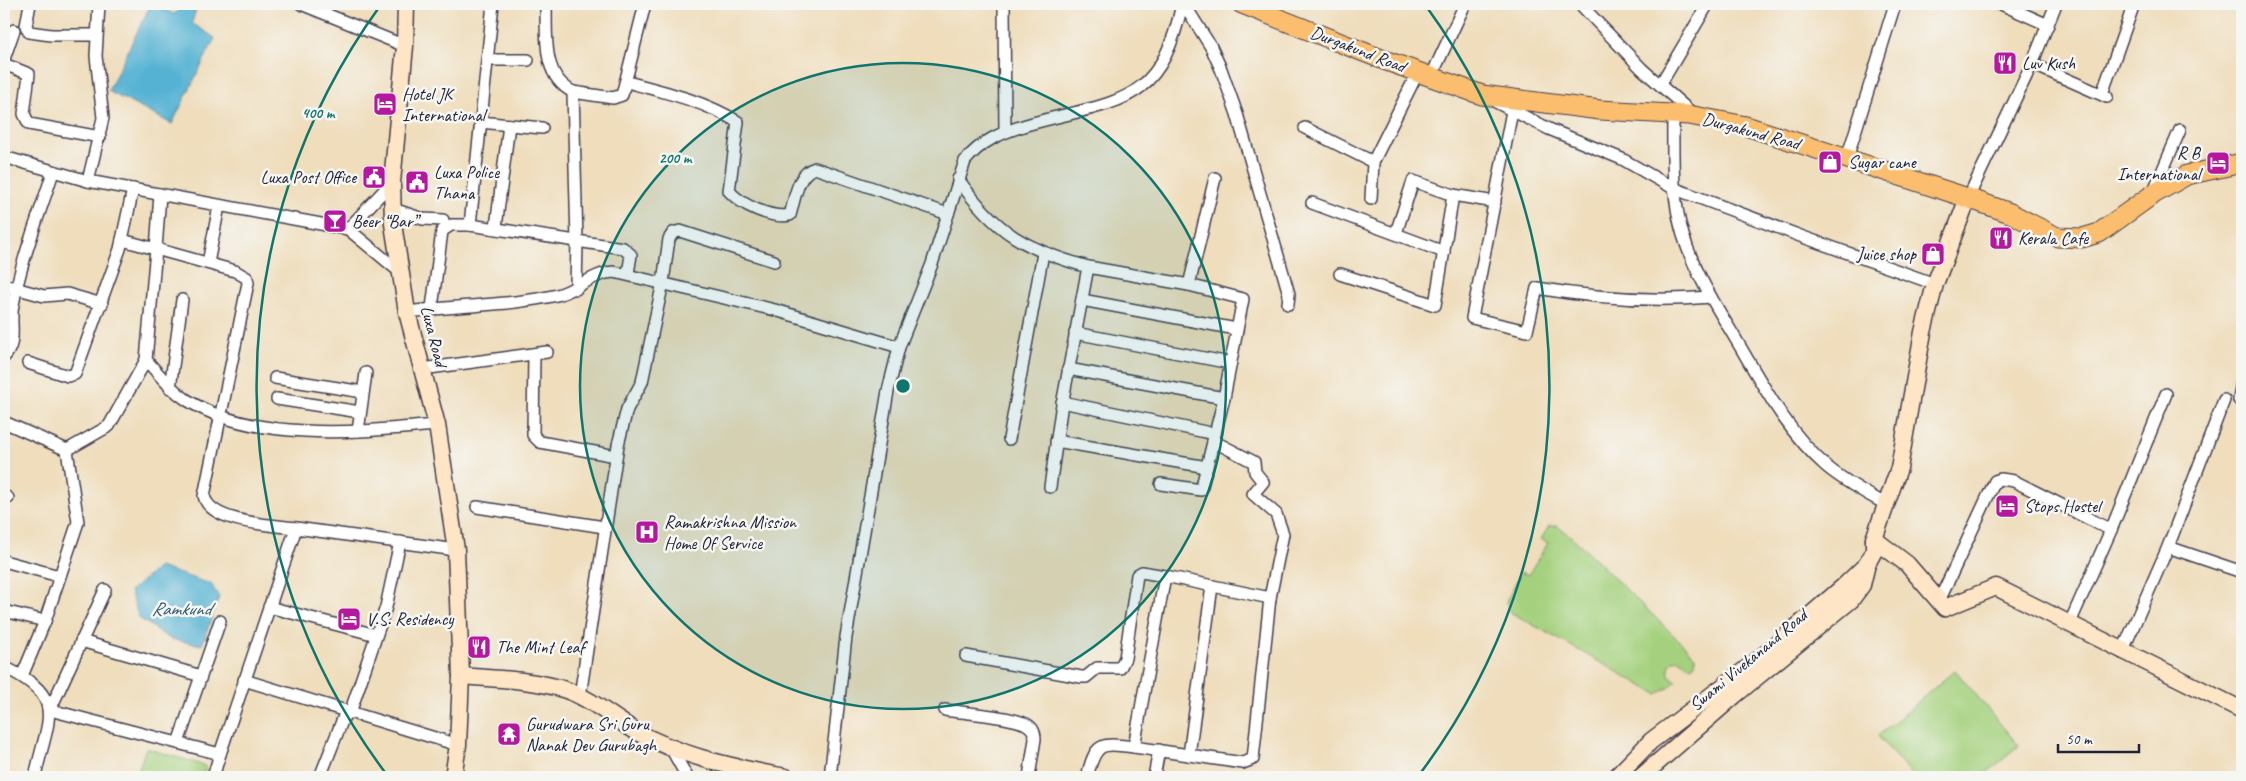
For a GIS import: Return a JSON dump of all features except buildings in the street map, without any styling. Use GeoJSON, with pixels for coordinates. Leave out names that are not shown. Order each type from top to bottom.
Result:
{"type":"FeatureCollection","features":[{"type":"Feature","properties":{"kind":"main road","name":"Durgakund Road"},"geometry":{"type":"LineString","coordinates":[[1242,4],[1424,75],[1482,95],[1600,110],[1695,116],[1746,126],[1968,198],[2010,213],[2057,237],[2082,238],[2099,233],[2152,195],[2187,175],[2242,163]]}},
{"type":"Feature","properties":{"kind":"street"},"geometry":{"type":"LineString","coordinates":[[30,4],[26,26],[26,30],[29,32],[51,35],[96,35]]}},
{"type":"Feature","properties":{"kind":"street"},"geometry":{"type":"LineString","coordinates":[[88,181],[100,137],[103,110],[96,35],[99,4]]}},
{"type":"Feature","properties":{"kind":"street"},"geometry":{"type":"LineString","coordinates":[[301,4],[402,45]]}},
{"type":"Feature","properties":{"kind":"street","name":"Luxa Road"},"geometry":{"type":"LineString","coordinates":[[404,4],[392,182],[393,209],[400,272],[407,312],[437,425],[456,550],[461,676],[458,745],[453,777]]}},
{"type":"Feature","properties":{"kind":"street"},"geometry":{"type":"LineString","coordinates":[[470,225],[493,4]]}},
{"type":"Feature","properties":{"kind":"street"},"geometry":{"type":"LineString","coordinates":[[546,4],[548,53],[553,72],[562,86],[573,92],[618,98],[622,95],[626,82],[645,4]]}},
{"type":"Feature","properties":{"kind":"street"},"geometry":{"type":"LineString","coordinates":[[1004,4],[1005,131]]}},
{"type":"Feature","properties":{"kind":"street"},"geometry":{"type":"LineString","coordinates":[[830,777],[846,636],[887,399],[899,347],[932,264],[965,162],[975,149],[1005,131],[1110,104],[1129,96],[1140,88],[1162,62],[1172,42],[1183,4]]}},
{"type":"Feature","properties":{"kind":"street"},"geometry":{"type":"LineString","coordinates":[[1183,4],[1211,47],[1238,114],[1289,294],[1288,304]]}},
{"type":"Feature","properties":{"kind":"street"},"geometry":{"type":"LineString","coordinates":[[1371,199],[1373,162],[1465,4]]}},
{"type":"Feature","properties":{"kind":"street"},"geometry":{"type":"LineString","coordinates":[[1580,4],[1660,85],[1695,116]]}},
{"type":"Feature","properties":{"kind":"street"},"geometry":{"type":"LineString","coordinates":[[1660,85],[1708,4]]}},
{"type":"Feature","properties":{"kind":"street"},"geometry":{"type":"LineString","coordinates":[[1847,158],[1895,4]]}},
{"type":"Feature","properties":{"kind":"street"},"geometry":{"type":"LineString","coordinates":[[2001,4],[2048,25]]}},
{"type":"Feature","properties":{"kind":"street"},"geometry":{"type":"LineString","coordinates":[[1968,198],[2032,64],[2056,4]]}},
{"type":"Feature","properties":{"kind":"street"},"geometry":{"type":"LineString","coordinates":[[2032,64],[2104,96],[2134,4]]}},
{"type":"Feature","properties":{"kind":"street"},"geometry":{"type":"LineString","coordinates":[[4,59],[14,30]]}},
{"type":"Feature","properties":{"kind":"street"},"geometry":{"type":"LineString","coordinates":[[487,60],[528,60]]}},
{"type":"Feature","properties":{"kind":"street"},"geometry":{"type":"LineString","coordinates":[[4,64],[29,74],[24,114],[29,124],[100,137]]}},
{"type":"Feature","properties":{"kind":"street"},"geometry":{"type":"LineString","coordinates":[[626,82],[674,94],[721,112],[738,122],[729,191],[736,200],[780,217],[790,215],[802,178],[808,170],[815,168],[948,214]]}},
{"type":"Feature","properties":{"kind":"street"},"geometry":{"type":"LineString","coordinates":[[573,92],[577,241],[576,289]]}},
{"type":"Feature","properties":{"kind":"street"},"geometry":{"type":"LineString","coordinates":[[1482,95],[1549,129],[1622,158],[1673,188],[1935,284]]}},
{"type":"Feature","properties":{"kind":"street"},"geometry":{"type":"LineString","coordinates":[[1512,111],[1472,318],[1527,331],[1537,288],[1598,297],[1670,299],[1711,297]]}},
{"type":"Feature","properties":{"kind":"street"},"geometry":{"type":"LineString","coordinates":[[1673,114],[1673,188],[1683,234],[1691,257],[1711,297],[1769,396],[1796,435],[1826,466],[1853,486],[1887,505]]}},
{"type":"Feature","properties":{"kind":"street"},"geometry":{"type":"LineString","coordinates":[[480,122],[542,128]]}},
{"type":"Feature","properties":{"kind":"street"},"geometry":{"type":"LineString","coordinates":[[496,228],[509,125]]}},
{"type":"Feature","properties":{"kind":"street"},"geometry":{"type":"LineString","coordinates":[[1305,128],[1373,162]]}},
{"type":"Feature","properties":{"kind":"street"},"geometry":{"type":"LineString","coordinates":[[2152,195],[2180,130]]}},
{"type":"Feature","properties":{"kind":"street"},"geometry":{"type":"LineString","coordinates":[[4,157],[88,181],[348,229],[400,272]]}},
{"type":"Feature","properties":{"kind":"street"},"geometry":{"type":"LineString","coordinates":[[4,357],[11,344],[12,308],[16,289],[53,172]]}},
{"type":"Feature","properties":{"kind":"street"},"geometry":{"type":"LineString","coordinates":[[1189,285],[1215,178]]}},
{"type":"Feature","properties":{"kind":"street"},"geometry":{"type":"LineString","coordinates":[[958,179],[976,206],[993,223],[1009,235],[1043,253],[1088,266],[1189,285],[1243,299],[1224,398],[1202,490],[1161,484]]}},
{"type":"Feature","properties":{"kind":"street"},"geometry":{"type":"LineString","coordinates":[[1396,233],[1412,181],[1453,194],[1495,202]]}},
{"type":"Feature","properties":{"kind":"street"},"geometry":{"type":"LineString","coordinates":[[348,229],[392,182]]}},
{"type":"Feature","properties":{"kind":"street"},"geometry":{"type":"LineString","coordinates":[[28,363],[68,376],[75,374],[102,304],[122,240],[133,189]]}},
{"type":"Feature","properties":{"kind":"street"},"geometry":{"type":"LineString","coordinates":[[67,450],[109,426],[146,360],[160,194]]}},
{"type":"Feature","properties":{"kind":"street"},"geometry":{"type":"LineString","coordinates":[[1340,274],[1435,305],[1453,194]]}},
{"type":"Feature","properties":{"kind":"street","name":"Swami Vivekanand Road"},"geometry":{"type":"LineString","coordinates":[[1641,777],[1735,695],[1851,600],[1862,585],[1866,564],[1874,550],[1874,539],[1899,468],[1923,332],[1935,284],[1968,198]]}},
{"type":"Feature","properties":{"kind":"street"},"geometry":{"type":"LineString","coordinates":[[1312,203],[1444,252]]}},
{"type":"Feature","properties":{"kind":"street"},"geometry":{"type":"LineString","coordinates":[[208,263],[219,206]]}},
{"type":"Feature","properties":{"kind":"street"},"geometry":{"type":"LineString","coordinates":[[393,209],[422,219],[443,220]]}},
{"type":"Feature","properties":{"kind":"street"},"geometry":{"type":"LineString","coordinates":[[432,308],[442,231],[451,225],[496,228],[617,247],[627,251],[631,260],[628,274]]}},
{"type":"Feature","properties":{"kind":"street"},"geometry":{"type":"LineString","coordinates":[[580,696],[616,456],[627,409],[642,382],[663,282],[669,239],[673,233],[680,231],[774,261]]}},
{"type":"Feature","properties":{"kind":"street"},"geometry":{"type":"LineString","coordinates":[[122,240],[242,273],[248,283],[204,496],[210,509],[229,518],[456,550]]}},
{"type":"Feature","properties":{"kind":"street"},"geometry":{"type":"LineString","coordinates":[[1009,439],[1043,253]]}},
{"type":"Feature","properties":{"kind":"street"},"geometry":{"type":"LineString","coordinates":[[1050,487],[1062,402],[1088,266]]}},
{"type":"Feature","properties":{"kind":"street"},"geometry":{"type":"LineString","coordinates":[[407,312],[544,298],[576,289],[604,272],[628,274],[775,310],[899,347]]}},
{"type":"Feature","properties":{"kind":"street"},"geometry":{"type":"LineString","coordinates":[[4,285],[44,296],[75,296],[102,304]]}},
{"type":"Feature","properties":{"kind":"street"},"geometry":{"type":"LineString","coordinates":[[170,388],[182,300]]}},
{"type":"Feature","properties":{"kind":"street"},"geometry":{"type":"LineString","coordinates":[[1082,300],[1236,329]]}},
{"type":"Feature","properties":{"kind":"street"},"geometry":{"type":"LineString","coordinates":[[1076,333],[1230,363]]}},
{"type":"Feature","properties":{"kind":"street"},"geometry":{"type":"LineString","coordinates":[[422,369],[547,352]]}},
{"type":"Feature","properties":{"kind":"street"},"geometry":{"type":"LineString","coordinates":[[534,354],[533,435],[540,442],[616,456]]}},
{"type":"Feature","properties":{"kind":"street"},"geometry":{"type":"LineString","coordinates":[[146,360],[170,388],[187,400],[221,417],[288,429],[337,432],[437,425]]}},
{"type":"Feature","properties":{"kind":"street"},"geometry":{"type":"LineString","coordinates":[[1068,369],[1224,398]]}},
{"type":"Feature","properties":{"kind":"street"},"geometry":{"type":"LineString","coordinates":[[358,431],[366,373]]}},
{"type":"Feature","properties":{"kind":"street"},"geometry":{"type":"LineString","coordinates":[[275,378],[363,392]]}},
{"type":"Feature","properties":{"kind":"street"},"geometry":{"type":"LineString","coordinates":[[2239,400],[2242,381]]}},
{"type":"Feature","properties":{"kind":"street"},"geometry":{"type":"LineString","coordinates":[[2069,625],[2111,530],[2166,394]]}},
{"type":"Feature","properties":{"kind":"street"},"geometry":{"type":"LineString","coordinates":[[277,399],[360,412]]}},
{"type":"Feature","properties":{"kind":"street"},"geometry":{"type":"LineString","coordinates":[[2123,650],[2168,547],[2224,400]]}},
{"type":"Feature","properties":{"kind":"street"},"geometry":{"type":"LineString","coordinates":[[1062,402],[1214,438],[1254,462],[1255,472],[1263,482],[1253,494],[1276,514],[1283,534],[1270,598],[1253,758],[1243,762],[1107,743],[1100,746],[1092,759],[1087,777]]}},
{"type":"Feature","properties":{"kind":"street"},"geometry":{"type":"LineString","coordinates":[[4,422],[67,450]]}},
{"type":"Feature","properties":{"kind":"street"},"geometry":{"type":"LineString","coordinates":[[1056,441],[1207,467]]}},
{"type":"Feature","properties":{"kind":"street"},"geometry":{"type":"LineString","coordinates":[[22,676],[45,621],[78,522],[67,450]]}},
{"type":"Feature","properties":{"kind":"street"},"geometry":{"type":"LineString","coordinates":[[1939,601],[1995,482],[2001,479],[2014,481],[2111,530]]}},
{"type":"Feature","properties":{"kind":"street"},"geometry":{"type":"LineString","coordinates":[[478,507],[604,527]]}},
{"type":"Feature","properties":{"kind":"street"},"geometry":{"type":"LineString","coordinates":[[213,777],[296,528]]}},
{"type":"Feature","properties":{"kind":"street"},"geometry":{"type":"LineString","coordinates":[[1874,539],[1907,564],[1945,608],[1996,587],[2242,710]]}},
{"type":"Feature","properties":{"kind":"street"},"geometry":{"type":"LineString","coordinates":[[320,777],[348,712],[376,635],[391,589],[400,542]]}},
{"type":"Feature","properties":{"kind":"street"},"geometry":{"type":"LineString","coordinates":[[2168,547],[2242,572]]}},
{"type":"Feature","properties":{"kind":"street"},"geometry":{"type":"LineString","coordinates":[[4,561],[59,576]]}},
{"type":"Feature","properties":{"kind":"street"},"geometry":{"type":"LineString","coordinates":[[1616,777],[1650,741],[1762,657],[1812,616],[1866,564]]}},
{"type":"Feature","properties":{"kind":"street"},"geometry":{"type":"LineString","coordinates":[[966,656],[1081,677],[1086,677],[1097,668],[1120,668],[1124,664],[1137,575],[1142,572],[1270,598]]}},
{"type":"Feature","properties":{"kind":"street"},"geometry":{"type":"LineString","coordinates":[[1134,746],[1165,576]]}},
{"type":"Feature","properties":{"kind":"street"},"geometry":{"type":"LineString","coordinates":[[1189,755],[1212,586]]}},
{"type":"Feature","properties":{"kind":"street"},"geometry":{"type":"LineString","coordinates":[[34,777],[50,710],[105,590]]}},
{"type":"Feature","properties":{"kind":"street"},"geometry":{"type":"LineString","coordinates":[[270,607],[376,635]]}},
{"type":"Feature","properties":{"kind":"street"},"geometry":{"type":"LineString","coordinates":[[4,611],[45,621]]}},
{"type":"Feature","properties":{"kind":"street"},"geometry":{"type":"LineString","coordinates":[[178,743],[220,621]]}},
{"type":"Feature","properties":{"kind":"street"},"geometry":{"type":"LineString","coordinates":[[81,641],[201,676]]}},
{"type":"Feature","properties":{"kind":"street"},"geometry":{"type":"LineString","coordinates":[[4,667],[22,676],[45,696],[50,710]]}},
{"type":"Feature","properties":{"kind":"street"},"geometry":{"type":"LineString","coordinates":[[461,676],[544,684],[580,696],[650,739],[671,748],[786,777]]}},
{"type":"Feature","properties":{"kind":"street"},"geometry":{"type":"LineString","coordinates":[[244,680],[458,745]]}},
{"type":"Feature","properties":{"kind":"street"},"geometry":{"type":"LineString","coordinates":[[50,710],[220,754]]}},
{"type":"Feature","properties":{"kind":"street"},"geometry":{"type":"LineString","coordinates":[[945,710],[1014,720],[1031,727],[1035,732],[1036,739],[1029,777]]}},
{"type":"Feature","properties":{"kind":"street"},"geometry":{"type":"LineString","coordinates":[[671,748],[687,777]]}},
{"type":"Feature","properties":{"kind":"street"},"geometry":{"type":"LineString","coordinates":[[1154,777],[1159,750]]}},
{"type":"Feature","properties":{"kind":"green space"},"geometry":{"type":"Polygon","coordinates":[[[1549,526],[1557,526],[1573,538],[1695,656],[1695,664],[1691,667],[1678,659],[1671,663],[1669,675],[1676,681],[1670,687],[1657,694],[1510,612],[1506,602],[1521,572],[1528,575],[1548,543],[1541,539],[1549,526]]]}},
{"type":"Feature","properties":{"kind":"green space"},"geometry":{"type":"Polygon","coordinates":[[[1955,670],[2019,746],[1982,777],[1913,777],[1878,736],[1955,670]]]}},
{"type":"Feature","properties":{"kind":"green space"},"geometry":{"type":"Polygon","coordinates":[[[146,748],[206,766],[203,777],[136,777],[146,748]]]}},
{"type":"Feature","properties":{"kind":"water"},"geometry":{"type":"Polygon","coordinates":[[[151,4],[174,14],[187,4],[196,9],[192,23],[215,38],[172,124],[108,91],[151,4]]]}},
{"type":"Feature","properties":{"kind":"water","name":"Ramkund"},"geometry":{"type":"Polygon","coordinates":[[[159,567],[211,584],[219,597],[202,645],[170,639],[139,618],[130,591],[159,567]]]}},
{"type":"Feature","properties":{"kind":"place","name":"Luv Kush"},"geometry":{"type":"Point","coordinates":[2005,63]}},
{"type":"Feature","properties":{"kind":"place","name":"Hotel JK International"},"geometry":{"type":"Point","coordinates":[385,104]}},
{"type":"Feature","properties":{"kind":"place","name":"Sugar cane"},"geometry":{"type":"Point","coordinates":[1830,162]}},
{"type":"Feature","properties":{"kind":"place","name":"R B International"},"geometry":{"type":"Point","coordinates":[2218,163]}},
{"type":"Feature","properties":{"kind":"place","name":"Luxa Post Office"},"geometry":{"type":"Point","coordinates":[374,177]}},
{"type":"Feature","properties":{"kind":"place","name":"Luxa Police Thana"},"geometry":{"type":"Point","coordinates":[417,182]}},
{"type":"Feature","properties":{"kind":"place","name":"Beer “Bar”"},"geometry":{"type":"Point","coordinates":[335,221]}},
{"type":"Feature","properties":{"kind":"place","name":"Kerala Cafe"},"geometry":{"type":"Point","coordinates":[2001,238]}},
{"type":"Feature","properties":{"kind":"place","name":"Juice shop"},"geometry":{"type":"Point","coordinates":[1933,254]}},
{"type":"Feature","properties":{"kind":"place","name":"Stops Hostel"},"geometry":{"type":"Point","coordinates":[2007,506]}},
{"type":"Feature","properties":{"kind":"place","name":"Ramakrishna Mission Home Of Service"},"geometry":{"type":"Point","coordinates":[647,532]}},
{"type":"Feature","properties":{"kind":"place","name":"V.S. Residency"},"geometry":{"type":"Point","coordinates":[349,619]}},
{"type":"Feature","properties":{"kind":"place","name":"The Mint Leaf"},"geometry":{"type":"Point","coordinates":[479,647]}},
{"type":"Feature","properties":{"kind":"place","name":"Gurudwara Sri Guru Nanak Dev Gurubagh"},"geometry":{"type":"Point","coordinates":[509,734]}}]}
